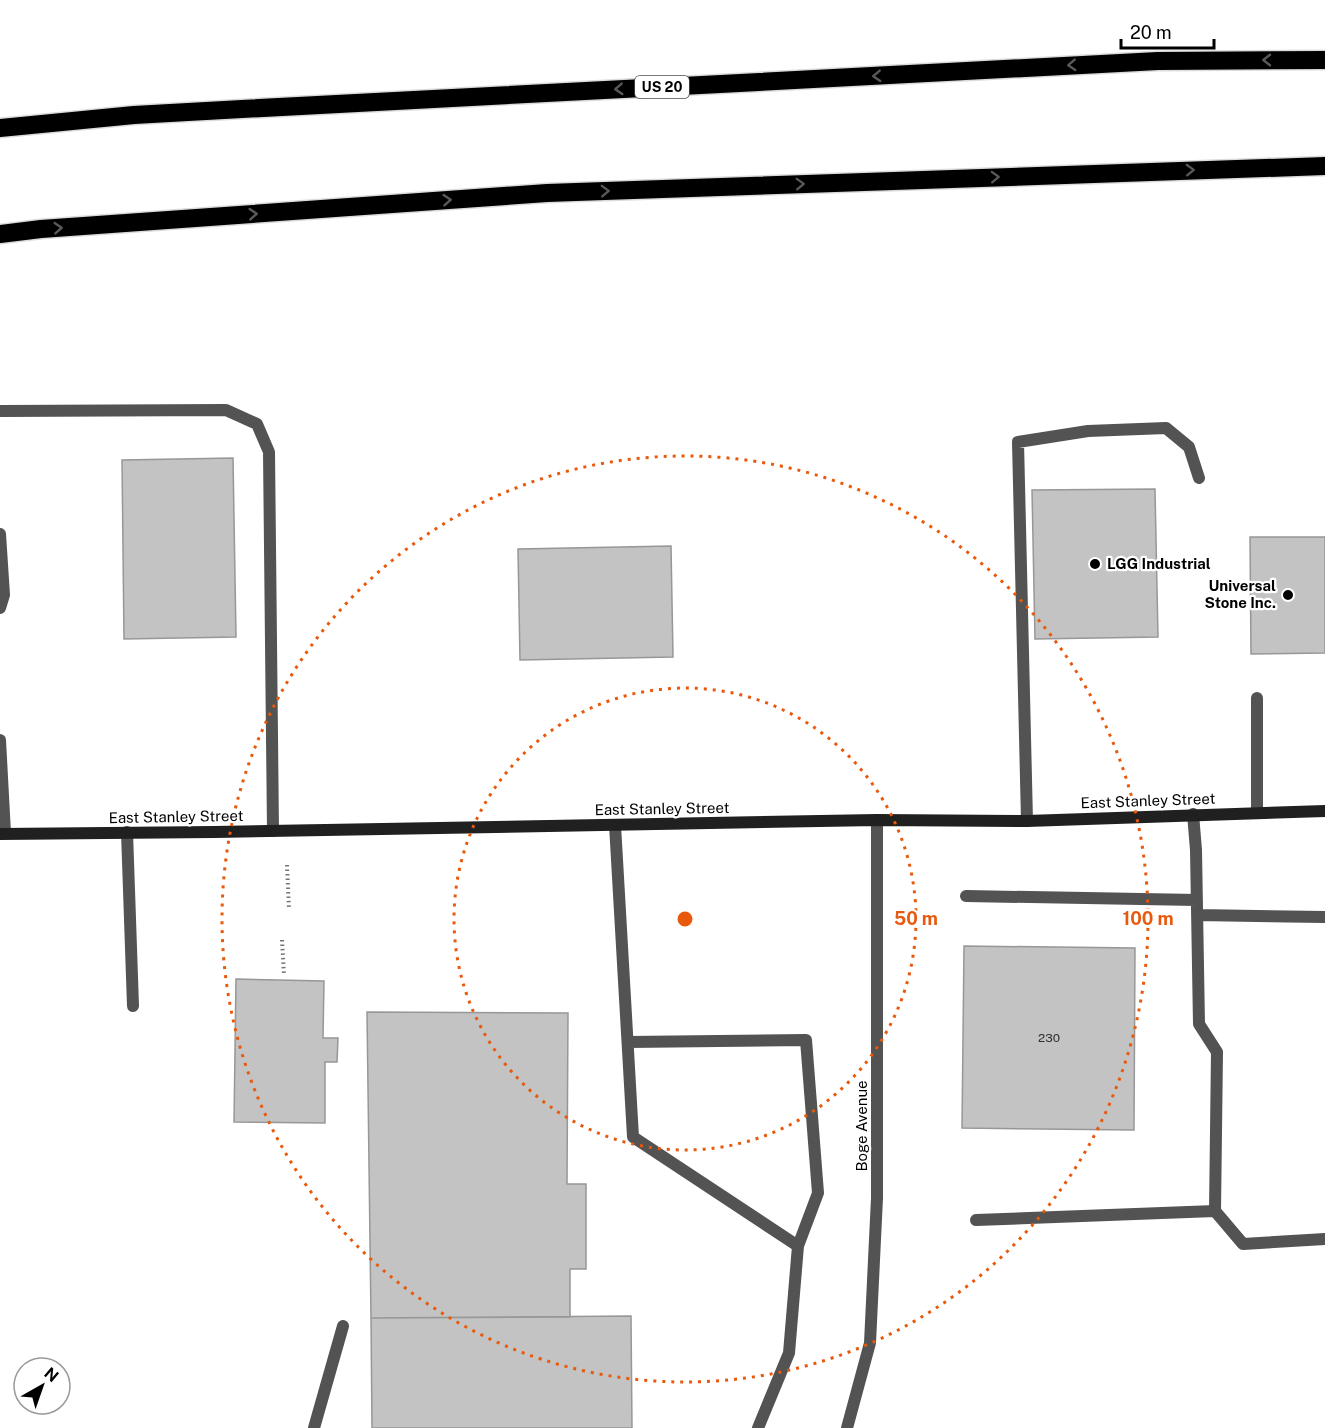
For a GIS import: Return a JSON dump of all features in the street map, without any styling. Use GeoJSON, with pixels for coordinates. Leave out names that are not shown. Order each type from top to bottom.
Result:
{"type":"FeatureCollection","features":[{"type":"Feature","properties":{"kind":"highway","name":"US 20"},"geometry":{"type":"LineString","coordinates":[[0,128],[254,108],[1158,61],[1325,60]]}},
{"type":"Feature","properties":{"kind":"highway"},"geometry":{"type":"LineString","coordinates":[[0,234],[547,193],[1325,166]]}},
{"type":"Feature","properties":{"kind":"street"},"geometry":{"type":"LineString","coordinates":[[0,411],[226,410],[257,424],[270,452],[273,831]]}},
{"type":"Feature","properties":{"kind":"street"},"geometry":{"type":"LineString","coordinates":[[1027,821],[1018,442],[1088,431],[1166,428],[1189,447],[1199,478]]}},
{"type":"Feature","properties":{"kind":"street"},"geometry":{"type":"LineString","coordinates":[[0,534],[4,595],[0,608]]}},
{"type":"Feature","properties":{"kind":"street"},"geometry":{"type":"LineString","coordinates":[[1257,698],[1257,812]]}},
{"type":"Feature","properties":{"kind":"street"},"geometry":{"type":"LineString","coordinates":[[0,740],[3,834]]}},
{"type":"Feature","properties":{"kind":"street","name":"East Stanley Street"},"geometry":{"type":"LineString","coordinates":[[3,834],[877,820],[1027,821],[1325,811]]}},
{"type":"Feature","properties":{"kind":"street"},"geometry":{"type":"LineString","coordinates":[[1193,814],[1196,850],[1199,1024],[1217,1052],[1215,1211],[1243,1244],[1325,1239]]}},
{"type":"Feature","properties":{"kind":"street","name":"Boge Avenue"},"geometry":{"type":"LineString","coordinates":[[847,1428],[870,1343],[878,1198],[877,820]]}},
{"type":"Feature","properties":{"kind":"street"},"geometry":{"type":"LineString","coordinates":[[615,825],[633,1137],[798,1246]]}},
{"type":"Feature","properties":{"kind":"street"},"geometry":{"type":"LineString","coordinates":[[127,832],[133,1006]]}},
{"type":"Feature","properties":{"kind":"street"},"geometry":{"type":"LineString","coordinates":[[966,896],[1197,900]]}},
{"type":"Feature","properties":{"kind":"street"},"geometry":{"type":"LineString","coordinates":[[1197,915],[1325,917]]}},
{"type":"Feature","properties":{"kind":"street"},"geometry":{"type":"LineString","coordinates":[[628,1042],[806,1040],[818,1193],[798,1246],[789,1353],[758,1428]]}},
{"type":"Feature","properties":{"kind":"street"},"geometry":{"type":"LineString","coordinates":[[976,1220],[1215,1211]]}},
{"type":"Feature","properties":{"kind":"street"},"geometry":{"type":"LineString","coordinates":[[314,1428],[343,1326]]}},
{"type":"Feature","properties":{"kind":"path"},"geometry":{"type":"LineString","coordinates":[[287,865],[289,909]]}},
{"type":"Feature","properties":{"kind":"path"},"geometry":{"type":"LineString","coordinates":[[282,940],[284,975]]}},
{"type":"Feature","properties":{"kind":"building"},"geometry":{"type":"Polygon","coordinates":[[[233,458],[236,637],[124,639],[122,460],[233,458]]]}},
{"type":"Feature","properties":{"kind":"building","name":"LGG Industrial"},"geometry":{"type":"Polygon","coordinates":[[[1155,489],[1158,637],[1035,639],[1032,490],[1155,489]]]}},
{"type":"Feature","properties":{"kind":"building","name":"Universal Stone Inc."},"geometry":{"type":"Polygon","coordinates":[[[1250,537],[1325,537],[1325,653],[1251,654],[1250,537]]]}},
{"type":"Feature","properties":{"kind":"building"},"geometry":{"type":"Polygon","coordinates":[[[671,546],[673,657],[520,660],[518,549],[671,546]]]}},
{"type":"Feature","properties":{"kind":"building"},"geometry":{"type":"Polygon","coordinates":[[[964,946],[1135,948],[1134,1130],[962,1128],[964,946]]]}},
{"type":"Feature","properties":{"kind":"building"},"geometry":{"type":"Polygon","coordinates":[[[236,979],[324,981],[323,1038],[338,1038],[337,1062],[325,1062],[325,1123],[234,1122],[236,979]]]}},
{"type":"Feature","properties":{"kind":"building"},"geometry":{"type":"Polygon","coordinates":[[[367,1012],[568,1013],[567,1184],[586,1184],[586,1269],[570,1269],[570,1317],[371,1318],[367,1012]]]}},
{"type":"Feature","properties":{"kind":"building"},"geometry":{"type":"Polygon","coordinates":[[[631,1316],[632,1428],[372,1428],[371,1318],[631,1316]]]}},
{"type":"Feature","properties":{"kind":"place","name":"LGG Industrial"},"geometry":{"type":"Point","coordinates":[1095,564]}},
{"type":"Feature","properties":{"kind":"place","name":"Universal Stone Inc."},"geometry":{"type":"Point","coordinates":[1288,595]}}]}
